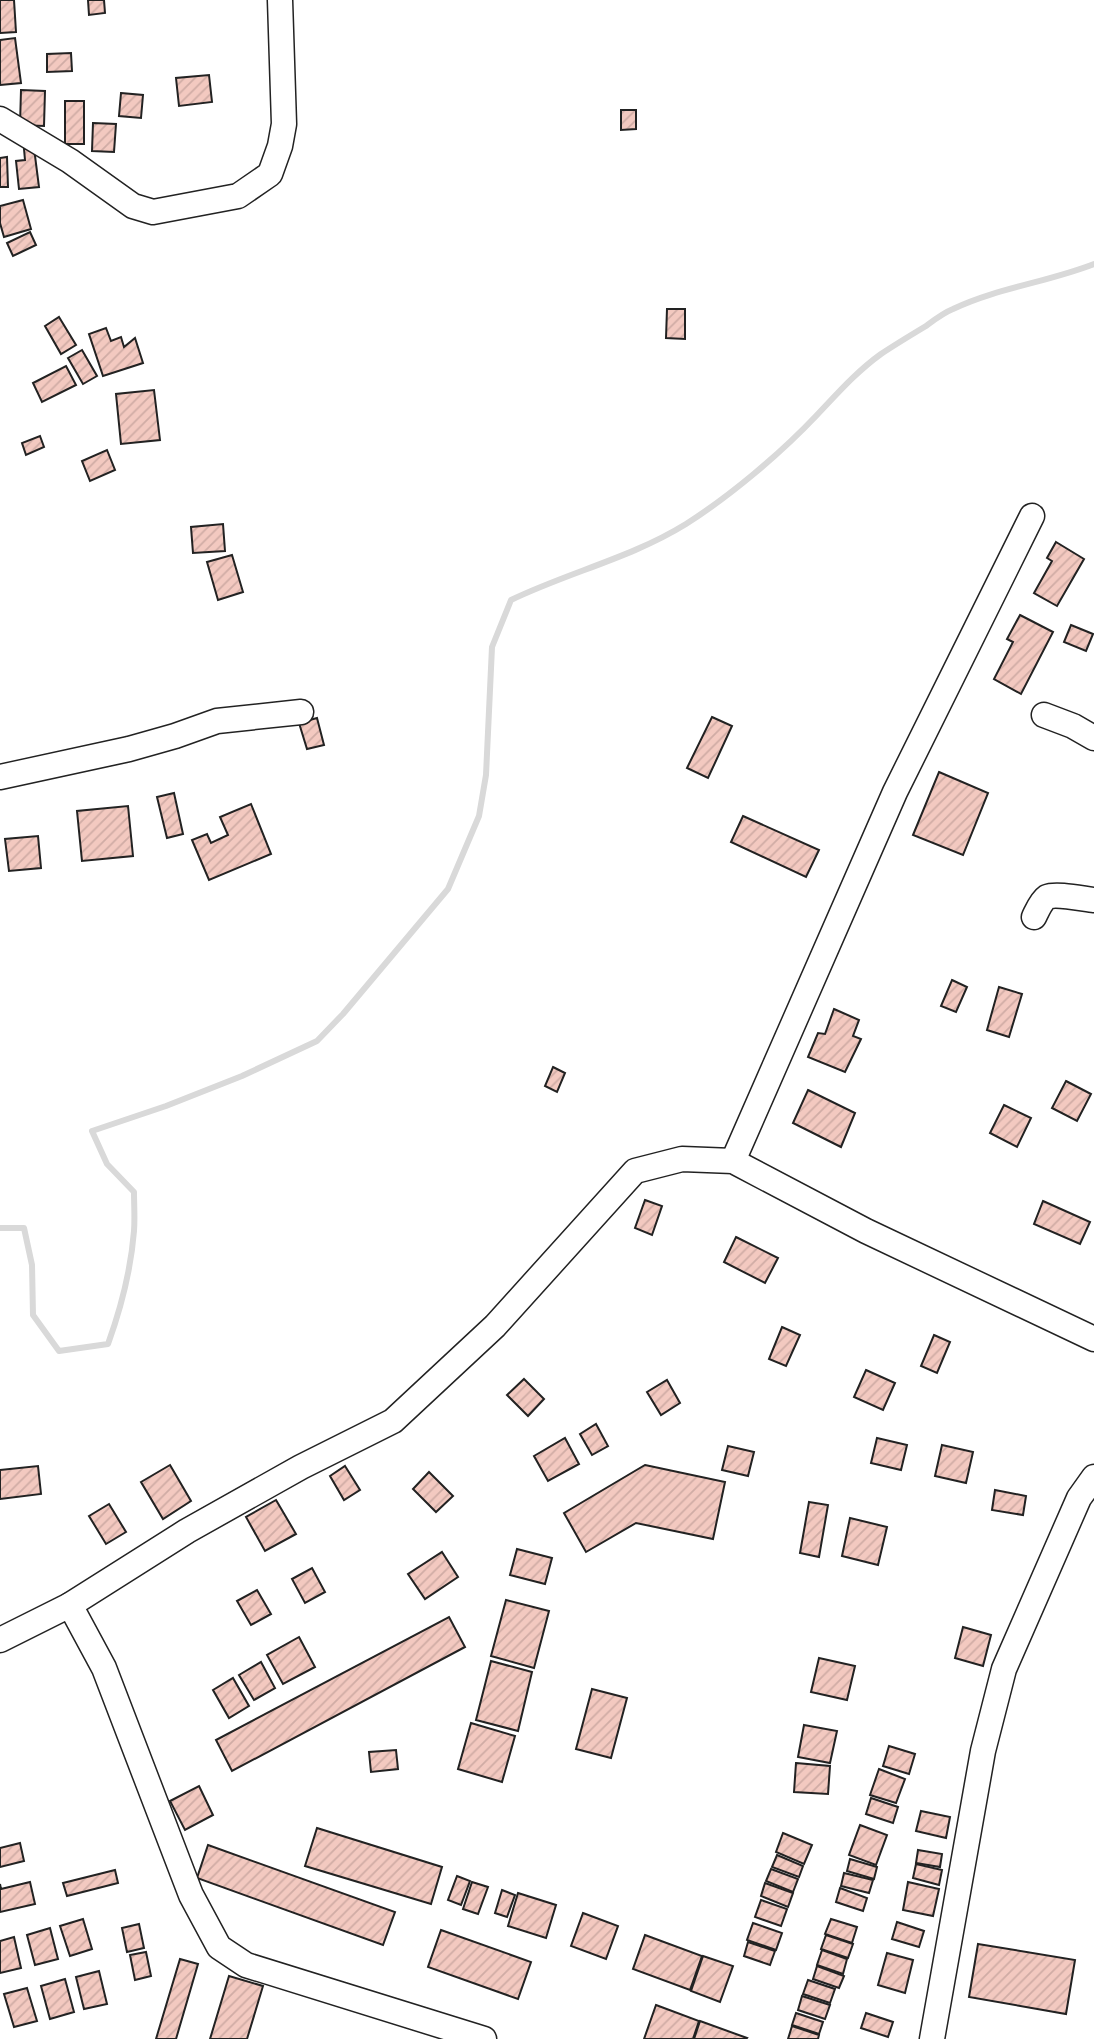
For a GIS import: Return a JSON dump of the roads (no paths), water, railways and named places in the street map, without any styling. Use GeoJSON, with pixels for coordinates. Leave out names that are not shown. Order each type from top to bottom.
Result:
{"type":"FeatureCollection","features":[{"type":"Feature","properties":{"kind":"street"},"geometry":{"type":"LineString","coordinates":[[0,119],[70,161],[133,206],[153,212],[238,196],[270,174],[280,146],[284,124],[280,0]]}},
{"type":"Feature","properties":{"kind":"street"},"geometry":{"type":"LineString","coordinates":[[733,1161],[895,792],[1032,516]]}},
{"type":"Feature","properties":{"kind":"street"},"geometry":{"type":"LineString","coordinates":[[0,777],[129,749],[217,721],[301,712]]}},
{"type":"Feature","properties":{"kind":"street"},"geometry":{"type":"LineString","coordinates":[[1044,715],[1073,726],[1094,738]]}},
{"type":"Feature","properties":{"kind":"street"},"geometry":{"type":"LineString","coordinates":[[1034,916],[1047,897],[1094,900]]}},
{"type":"Feature","properties":{"kind":"street"},"geometry":{"type":"LineString","coordinates":[[0,1640],[70,1605],[187,1531],[301,1467],[393,1421],[495,1326],[635,1171],[682,1159],[733,1161],[866,1231],[1094,1339]]}},
{"type":"Feature","properties":{"kind":"street"},"geometry":{"type":"LineString","coordinates":[[932,2039],[983,1751],[1004,1669],[1079,1498],[1094,1478]]}},
{"type":"Feature","properties":{"kind":"street"},"geometry":{"type":"LineString","coordinates":[[70,1605],[104,1668],[191,1895],[219,1947],[246,1965],[484,2039]]}},
{"type":"Feature","properties":{"kind":"waterway"},"geometry":{"type":"LineString","coordinates":[[0,1228],[24,1228],[32,1265],[33,1315],[59,1351],[108,1344],[131,1260],[134,1192],[107,1164],[92,1131],[242,1076],[317,1041],[448,889],[479,816],[486,775],[492,647],[511,600],[622,556],[686,524],[720,501],[771,459],[872,361],[946,312],[987,296],[1094,264]]}}]}
